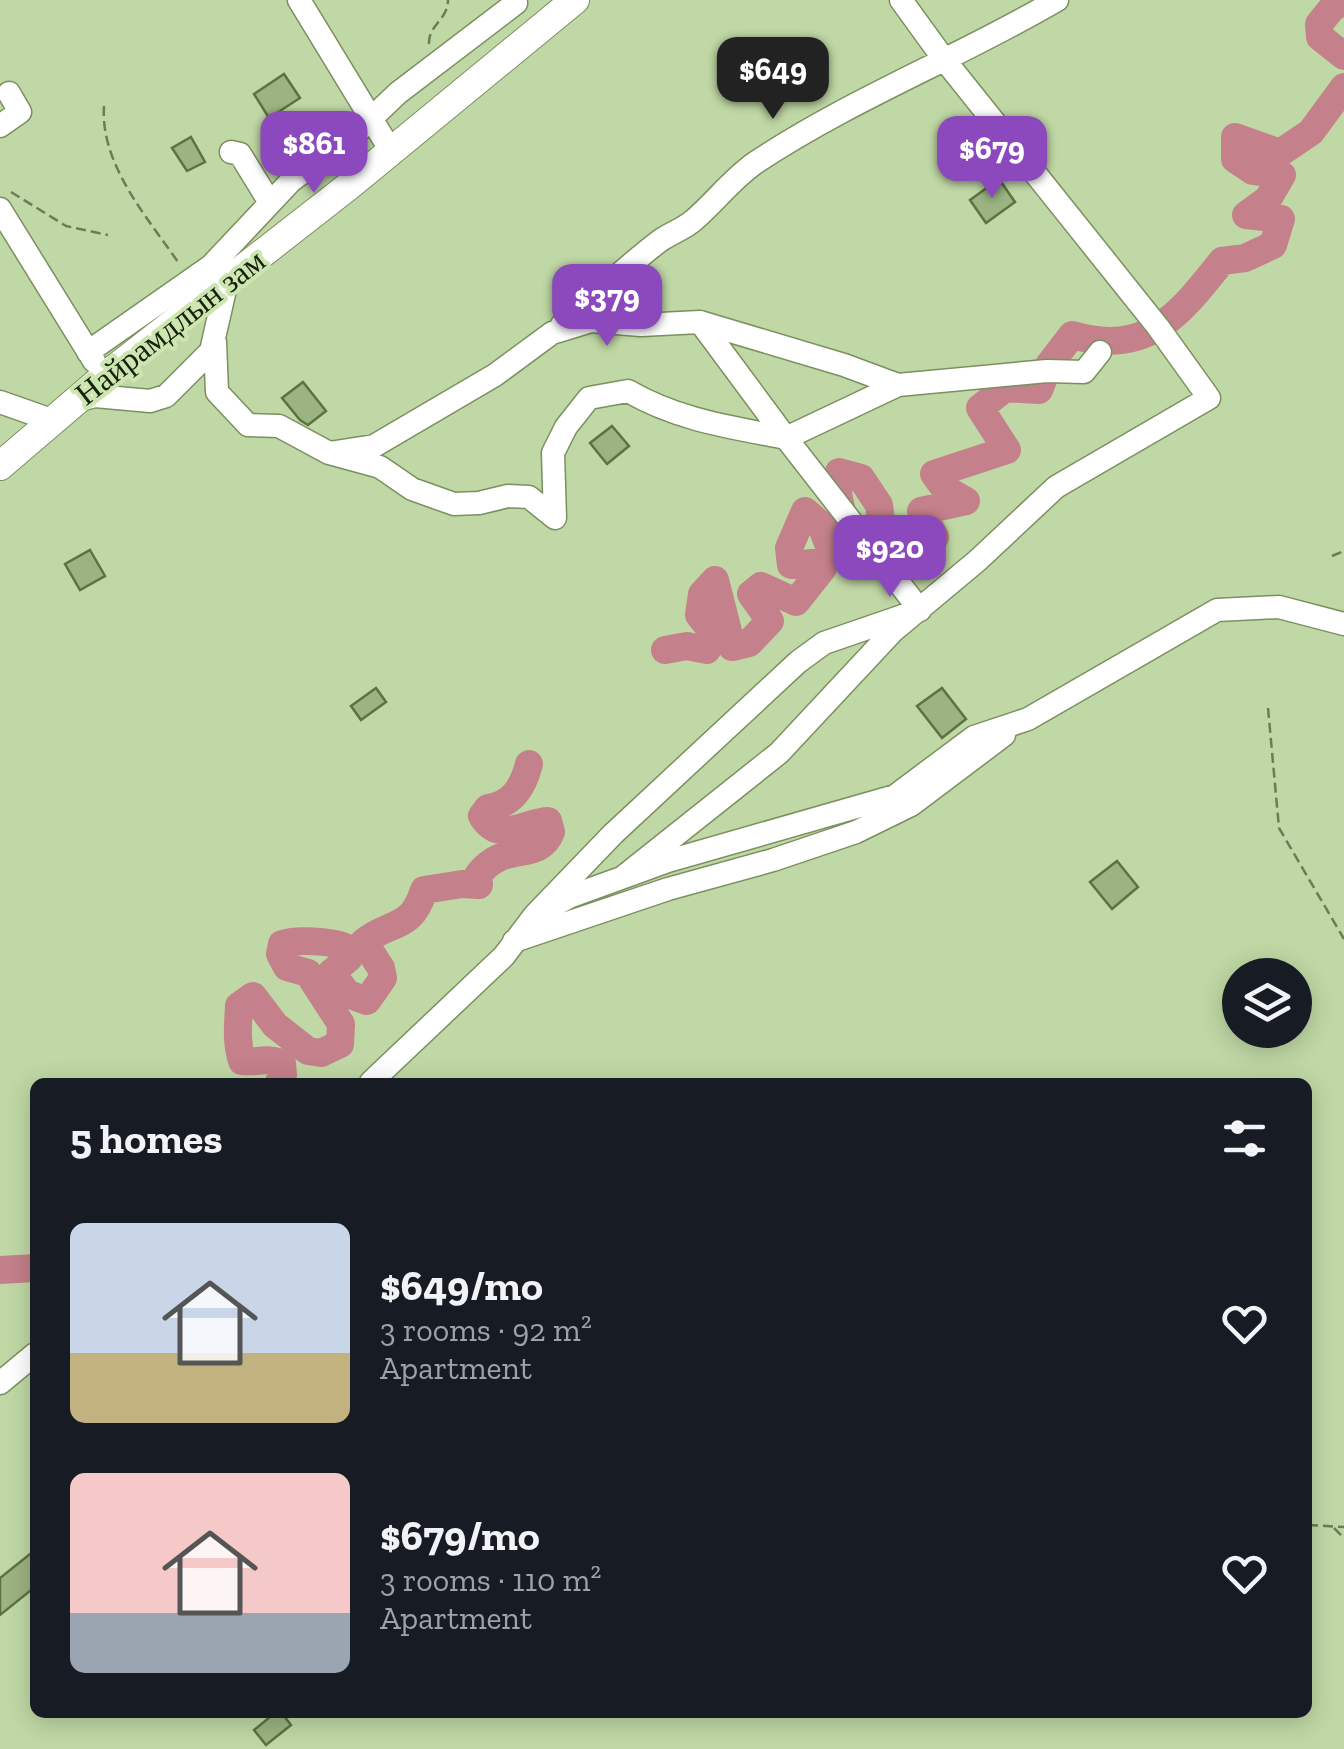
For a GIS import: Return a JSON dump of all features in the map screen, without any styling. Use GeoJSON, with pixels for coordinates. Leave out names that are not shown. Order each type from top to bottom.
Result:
{"type":"FeatureCollection","features":[{"type":"Feature","properties":{"kind":"main road","name":"Найрамдлын зам"},"geometry":{"type":"LineString","coordinates":[[0,466],[104,376],[391,152],[575,0]]}},
{"type":"Feature","properties":{"kind":"street"},"geometry":{"type":"LineString","coordinates":[[300,0],[391,152]]}},
{"type":"Feature","properties":{"kind":"street"},"geometry":{"type":"LineString","coordinates":[[623,877],[779,753],[854,669],[1056,487],[1209,398],[901,0]]}},
{"type":"Feature","properties":{"kind":"street"},"geometry":{"type":"LineString","coordinates":[[329,453],[374,446],[495,375],[552,334],[663,239],[696,219],[719,191],[753,164],[848,107],[1005,30],[1057,0]]}},
{"type":"Feature","properties":{"kind":"street"},"geometry":{"type":"LineString","coordinates":[[88,352],[224,255],[269,201],[516,3]]}},
{"type":"Feature","properties":{"kind":"street"},"geometry":{"type":"LineString","coordinates":[[232,152],[240,154],[269,201]]}},
{"type":"Feature","properties":{"kind":"street"},"geometry":{"type":"LineString","coordinates":[[2,200],[104,376]]}},
{"type":"Feature","properties":{"kind":"street"},"geometry":{"type":"LineString","coordinates":[[227,281],[215,342],[217,392],[248,425],[280,426],[329,453],[380,467],[412,490],[454,504],[529,497],[555,518],[553,453],[566,427],[589,398],[628,391],[659,409],[692,420],[786,438],[898,385],[1084,372],[1100,352]]}},
{"type":"Feature","properties":{"kind":"street"},"geometry":{"type":"LineString","coordinates":[[552,334],[591,321],[700,322],[898,385]]}},
{"type":"Feature","properties":{"kind":"street"},"geometry":{"type":"LineString","coordinates":[[700,322],[920,610]]}},
{"type":"Feature","properties":{"kind":"street"},"geometry":{"type":"LineString","coordinates":[[76,401],[95,396],[159,400],[202,362],[215,342]]}},
{"type":"Feature","properties":{"kind":"street"},"geometry":{"type":"LineString","coordinates":[[0,402],[54,421]]}},
{"type":"Feature","properties":{"kind":"street"},"geometry":{"type":"LineString","coordinates":[[514,942],[668,889],[856,832],[911,805],[1028,719],[1217,610],[1278,607],[1344,624]]}},
{"type":"Feature","properties":{"kind":"street"},"geometry":{"type":"LineString","coordinates":[[375,1078],[504,956],[534,916],[613,834],[798,662],[824,643],[920,610]]}},
{"type":"Feature","properties":{"kind":"street"},"geometry":{"type":"LineString","coordinates":[[534,916],[569,897],[623,877],[895,796],[974,737],[1028,719]]}},
{"type":"Feature","properties":{"kind":"street"},"geometry":{"type":"LineString","coordinates":[[0,1383],[30,1358]]}},
{"type":"Feature","properties":{"kind":"path"},"geometry":{"type":"LineString","coordinates":[[438,64],[428,38],[446,14],[448,0]]}},
{"type":"Feature","properties":{"kind":"path"},"geometry":{"type":"LineString","coordinates":[[104,106],[106,138],[131,194],[190,280]]}},
{"type":"Feature","properties":{"kind":"path"},"geometry":{"type":"LineString","coordinates":[[2,200],[14,192],[66,226],[108,236]]}},
{"type":"Feature","properties":{"kind":"path"},"geometry":{"type":"LineString","coordinates":[[1268,708],[1279,828],[1344,940]]}},
{"type":"Feature","properties":{"kind":"path"},"geometry":{"type":"LineString","coordinates":[[1312,1525],[1344,1527]]}},
{"type":"Feature","properties":{"kind":"path"},"geometry":{"type":"LineString","coordinates":[[1332,1526],[1344,1538]]}},
{"type":"Feature","properties":{"kind":"building"},"geometry":{"type":"Polygon","coordinates":[[[284,74],[300,98],[269,118],[254,94],[284,74]]]}},
{"type":"Feature","properties":{"kind":"building"},"geometry":{"type":"Polygon","coordinates":[[[191,137],[205,162],[187,171],[172,148],[191,137]]]}},
{"type":"Feature","properties":{"kind":"building"},"geometry":{"type":"Polygon","coordinates":[[[999,179],[1015,202],[986,223],[970,200],[999,179]]]}},
{"type":"Feature","properties":{"kind":"building"},"geometry":{"type":"Polygon","coordinates":[[[303,382],[326,411],[308,425],[282,398],[303,382]]]}},
{"type":"Feature","properties":{"kind":"building"},"geometry":{"type":"Polygon","coordinates":[[[612,426],[629,446],[607,464],[590,443],[612,426]]]}},
{"type":"Feature","properties":{"kind":"building"},"geometry":{"type":"Polygon","coordinates":[[[90,550],[105,576],[80,590],[65,564],[90,550]]]}},
{"type":"Feature","properties":{"kind":"building"},"geometry":{"type":"Polygon","coordinates":[[[376,688],[386,702],[361,720],[351,706],[376,688]]]}},
{"type":"Feature","properties":{"kind":"building"},"geometry":{"type":"Polygon","coordinates":[[[942,688],[966,719],[942,738],[917,706],[942,688]]]}},
{"type":"Feature","properties":{"kind":"building"},"geometry":{"type":"Polygon","coordinates":[[[1117,861],[1138,887],[1112,909],[1090,882],[1117,861]]]}},
{"type":"Feature","properties":{"kind":"building"},"geometry":{"type":"Polygon","coordinates":[[[30,1554],[30,1591],[0,1615],[0,1578],[30,1554]]]}},
{"type":"Feature","properties":{"kind":"building"},"geometry":{"type":"Polygon","coordinates":[[[269,1718],[286,1718],[291,1725],[266,1745],[254,1730],[269,1718]]]}},
{"type":"Feature","properties":{"kind":"waterway"},"geometry":{"type":"LineString","coordinates":[[1344,1],[1319,24],[1320,37],[1344,56]]}},
{"type":"Feature","properties":{"kind":"waterway"},"geometry":{"type":"LineString","coordinates":[[665,650],[687,646],[707,650],[715,635],[699,615],[702,594],[715,580],[732,647],[749,643],[770,621],[751,594],[761,586],[796,602],[823,568],[813,563],[791,565],[789,548],[805,511],[821,525],[832,554],[862,549],[843,513],[838,493],[839,472],[861,478],[879,505],[883,537],[907,543],[935,537],[921,511],[966,501],[945,489],[934,474],[1007,450],[980,408],[1005,388],[1039,390],[1049,365],[1072,335],[1121,340],[1159,327],[1191,298],[1222,261],[1245,258],[1273,245],[1281,219],[1246,215],[1268,199],[1282,175],[1253,171],[1235,159],[1235,137],[1280,153],[1311,132],[1344,87]]}},
{"type":"Feature","properties":{"kind":"waterway"},"geometry":{"type":"LineString","coordinates":[[281,1078],[282,1063],[242,1061],[239,1006],[253,996],[275,1025],[308,1051],[321,1053],[340,1044],[341,1024],[308,973],[287,967],[280,954],[282,944],[314,941],[345,947],[349,958],[331,973],[348,994],[367,1001],[383,978],[364,942],[413,913],[424,890],[479,885],[478,875],[489,864],[545,842],[551,832],[548,821],[504,830],[496,829],[482,816],[488,808],[504,803],[516,793],[529,764]]}},
{"type":"Feature","properties":{"kind":"waterway"},"geometry":{"type":"LineString","coordinates":[[0,1270],[30,1268]]}}]}
